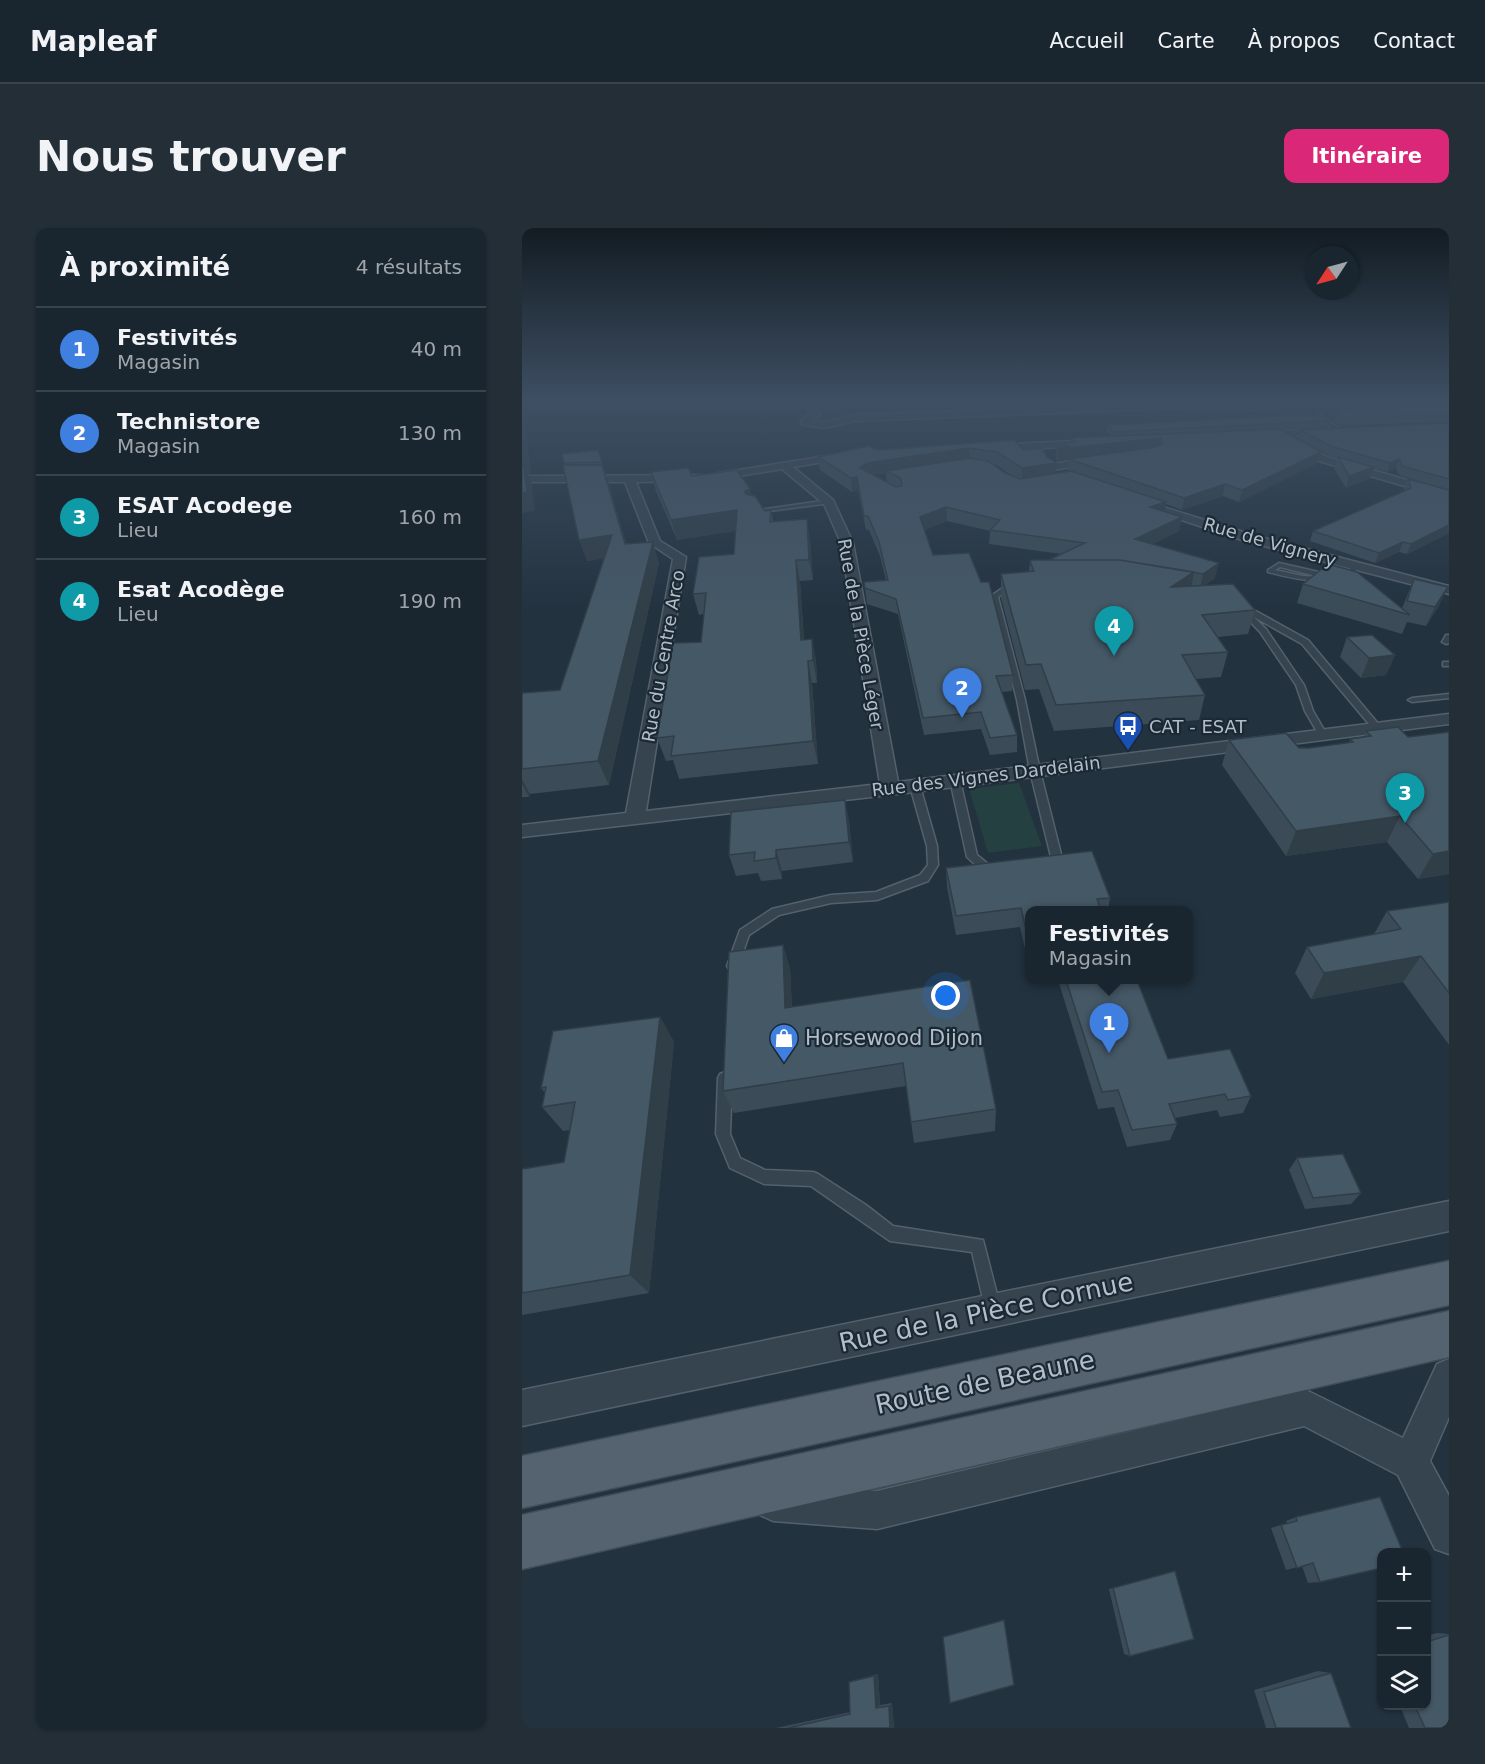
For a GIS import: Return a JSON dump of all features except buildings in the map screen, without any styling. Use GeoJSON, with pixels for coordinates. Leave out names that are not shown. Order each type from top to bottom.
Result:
{"type":"FeatureCollection","features":[{"type":"Feature","properties":{"kind":"main road","name":"Route de Beaune"},"geometry":{"type":"LineString","coordinates":[[522,1482],[1449,1283]]}},
{"type":"Feature","properties":{"kind":"main road"},"geometry":{"type":"LineString","coordinates":[[522,1542],[1449,1334]]}},
{"type":"Feature","properties":{"kind":"street"},"geometry":{"type":"LineString","coordinates":[[522,479],[707,478],[750,472]]}},
{"type":"Feature","properties":{"kind":"street","name":"Rue de la Pièce Léger"},"geometry":{"type":"LineString","coordinates":[[798,472],[829,502],[847,543],[890,788]]}},
{"type":"Feature","properties":{"kind":"street"},"geometry":{"type":"LineString","coordinates":[[1060,472],[1071,479]]}},
{"type":"Feature","properties":{"kind":"street"},"geometry":{"type":"LineString","coordinates":[[1367,472],[1449,496]]}},
{"type":"Feature","properties":{"kind":"street","name":"Rue du Centre Arco"},"geometry":{"type":"LineString","coordinates":[[629,478],[655,543],[680,557],[635,817]]}},
{"type":"Feature","properties":{"kind":"street","name":"Rue de Vignery"},"geometry":{"type":"LineString","coordinates":[[1118,495],[1249,538],[1449,590]]}},
{"type":"Feature","properties":{"kind":"street","name":"Rue des Vignes Dardelain"},"geometry":{"type":"LineString","coordinates":[[522,831],[915,786],[1449,719]]}},
{"type":"Feature","properties":{"kind":"street","name":"Rue de la Pièce Cornue"},"geometry":{"type":"LineString","coordinates":[[522,1408],[1449,1216]]}},
{"type":"Feature","properties":{"kind":"street"},"geometry":{"type":"LineString","coordinates":[[1411,1462],[1449,1376]]}},
{"type":"Feature","properties":{"kind":"street"},"geometry":{"type":"LineString","coordinates":[[720,1497],[877,1510],[1306,1408],[1411,1462],[1449,1535]]}},
{"type":"Feature","properties":{"kind":"lane"},"geometry":{"type":"LineString","coordinates":[[754,511],[829,502]]}},
{"type":"Feature","properties":{"kind":"lane"},"geometry":{"type":"LineString","coordinates":[[1331,577],[1280,566],[1270,571],[1290,577],[1331,577],[1342,576],[1357,567]]}},
{"type":"Feature","properties":{"kind":"lane"},"geometry":{"type":"LineString","coordinates":[[1021,579],[994,596],[1021,700],[1035,771],[1057,858],[1035,867]]}},
{"type":"Feature","properties":{"kind":"lane"},"geometry":{"type":"LineString","coordinates":[[1232,602],[1305,642],[1377,728]]}},
{"type":"Feature","properties":{"kind":"lane"},"geometry":{"type":"LineString","coordinates":[[1242,608],[1263,631],[1300,685],[1309,711],[1323,735]]}},
{"type":"Feature","properties":{"kind":"lane"},"geometry":{"type":"LineString","coordinates":[[1412,700],[1449,696]]}},
{"type":"Feature","properties":{"kind":"lane"},"geometry":{"type":"LineString","coordinates":[[955,780],[972,857],[985,867],[1007,870]]}},
{"type":"Feature","properties":{"kind":"lane"},"geometry":{"type":"LineString","coordinates":[[729,980],[744,933],[776,912],[831,899],[878,896],[924,878],[933,865],[932,846],[915,786]]}},
{"type":"Feature","properties":{"kind":"lane"},"geometry":{"type":"LineString","coordinates":[[726,1062],[723,1134],[735,1163],[764,1177],[813,1179],[861,1210],[890,1233],[978,1245],[993,1310]]}},
{"type":"Feature","properties":{"kind":"green space"},"geometry":{"type":"Polygon","coordinates":[[[1019,783],[1042,846],[988,853],[969,789],[1019,783]]]}},
{"type":"Feature","properties":{"kind":"place","name":"Esat Acodège"},"geometry":{"type":"Point","coordinates":[1114,656]}},
{"type":"Feature","properties":{"kind":"place","name":"Technistore"},"geometry":{"type":"Point","coordinates":[962,718]}},
{"type":"Feature","properties":{"kind":"place","name":"CAT - ESAT"},"geometry":{"type":"Point","coordinates":[1128,752]}},
{"type":"Feature","properties":{"kind":"place","name":"ESAT Acodege"},"geometry":{"type":"Point","coordinates":[1405,823]}},
{"type":"Feature","properties":{"kind":"place","name":"Festivités"},"geometry":{"type":"Point","coordinates":[1109,1053]}},
{"type":"Feature","properties":{"kind":"place","name":"Horsewood Dijon"},"geometry":{"type":"Point","coordinates":[784,1064]}}]}
